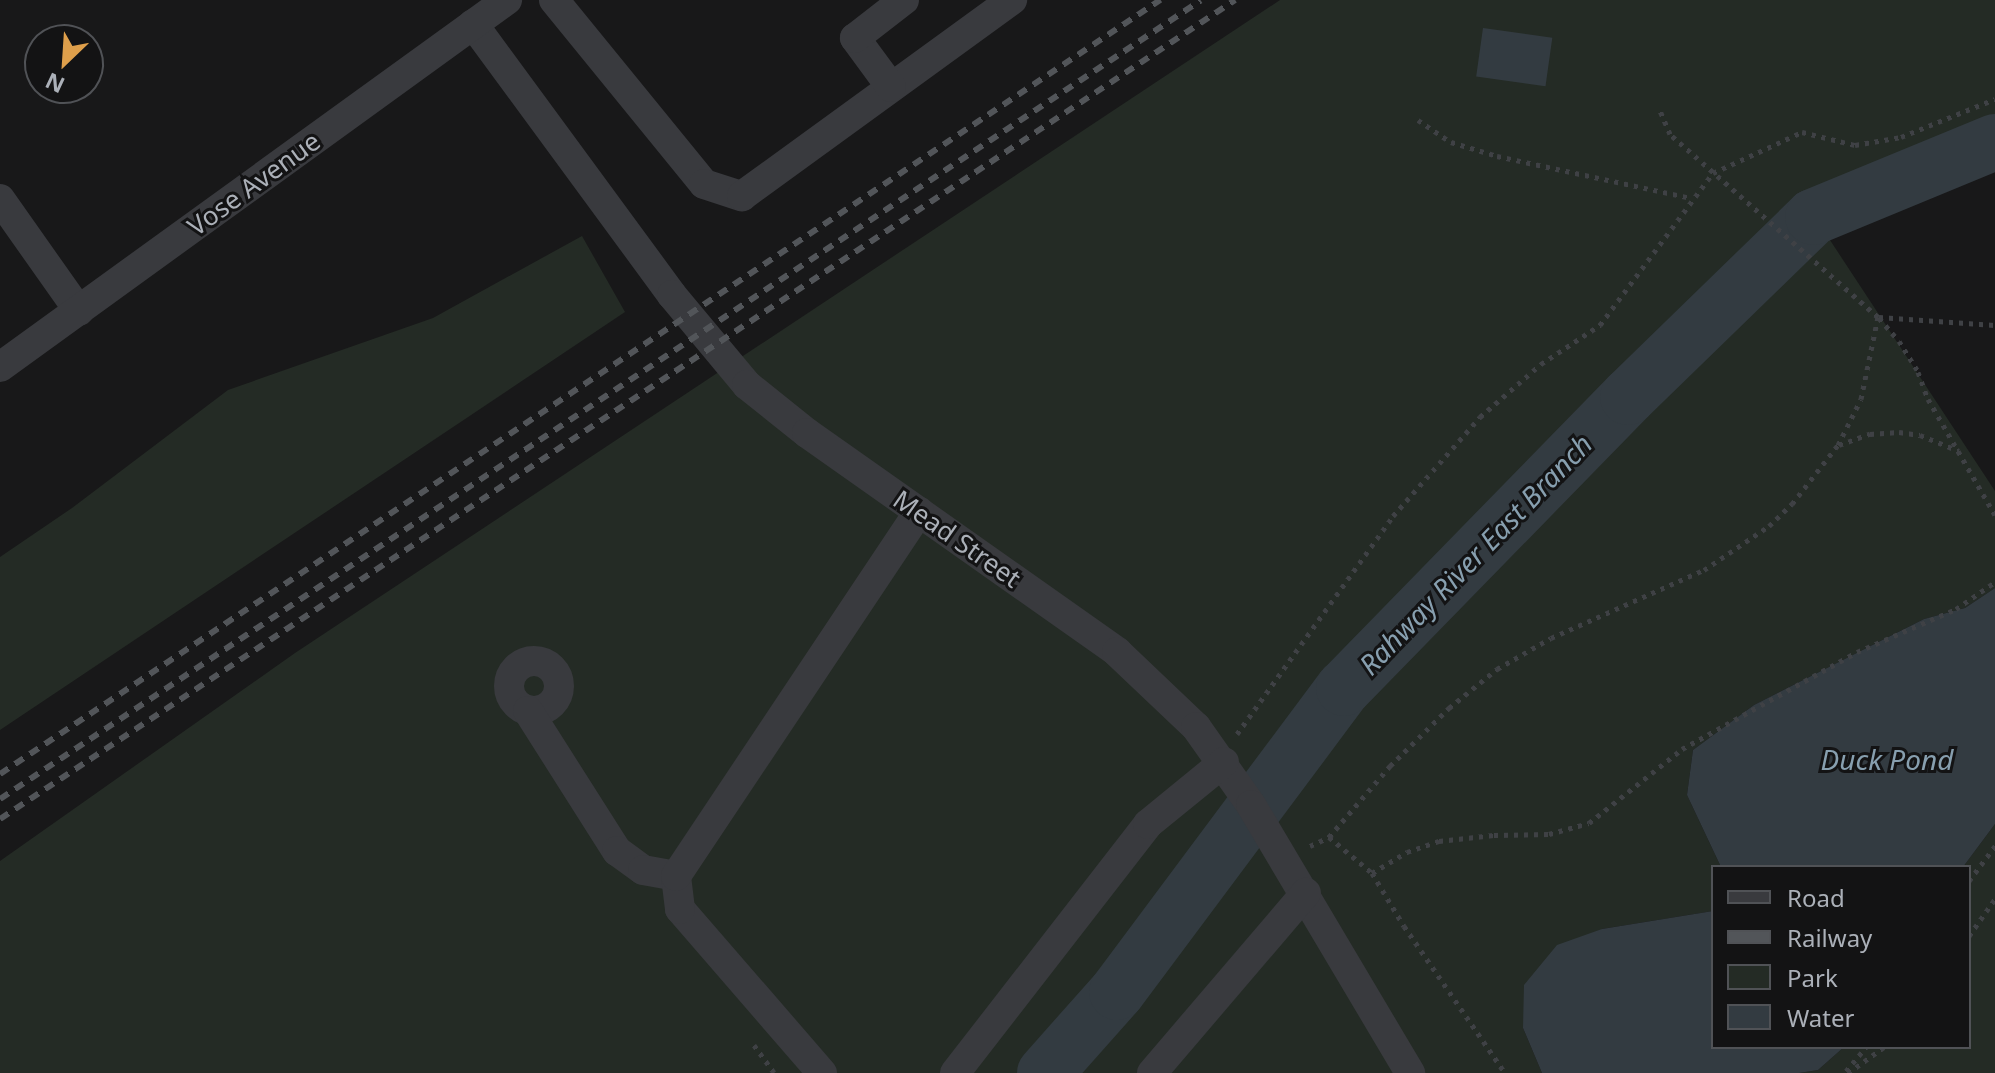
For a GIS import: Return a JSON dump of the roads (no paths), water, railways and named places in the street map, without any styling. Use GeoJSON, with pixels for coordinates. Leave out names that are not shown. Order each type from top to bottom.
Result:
{"type":"FeatureCollection","features":[{"type":"Feature","properties":{"kind":"street","name":"Vose Avenue"},"geometry":{"type":"LineString","coordinates":[[0,367],[507,0]]}},
{"type":"Feature","properties":{"kind":"street"},"geometry":{"type":"LineString","coordinates":[[554,0],[704,184],[742,196],[1012,0]]}},
{"type":"Feature","properties":{"kind":"street"},"geometry":{"type":"LineString","coordinates":[[891,87],[855,38],[904,0]]}},
{"type":"Feature","properties":{"kind":"street","name":"Mead Street"},"geometry":{"type":"LineString","coordinates":[[473,24],[672,295],[747,385],[1117,652],[1155,684],[1233,760],[1271,836],[1410,1073]]}},
{"type":"Feature","properties":{"kind":"street"},"geometry":{"type":"LineString","coordinates":[[0,199],[79,311]]}},
{"type":"Feature","properties":{"kind":"street"},"geometry":{"type":"LineString","coordinates":[[822,1073],[680,909],[676,876],[919,512]]}},
{"type":"Feature","properties":{"kind":"street"},"geometry":{"type":"LineString","coordinates":[[528,711],[617,851],[643,870],[676,876]]}},
{"type":"Feature","properties":{"kind":"street"},"geometry":{"type":"LineString","coordinates":[[955,1073],[1148,824],[1233,760]]}},
{"type":"Feature","properties":{"kind":"street"},"geometry":{"type":"LineString","coordinates":[[1152,1073],[1306,893]]}},
{"type":"Feature","properties":{"kind":"water"},"geometry":{"type":"Polygon","coordinates":[[[1483,28],[1552,38],[1545,86],[1476,77],[1483,28]]]}},
{"type":"Feature","properties":{"kind":"water","name":"Duck Pond"},"geometry":{"type":"Polygon","coordinates":[[[1995,588],[1995,824],[1964,865],[1720,865],[1687,795],[1693,750],[1754,705],[1924,619],[1965,608],[1995,588]]]}},
{"type":"Feature","properties":{"kind":"water"},"geometry":{"type":"Polygon","coordinates":[[[1711,911],[1711,1049],[1842,1049],[1818,1070],[1799,1073],[1542,1073],[1523,1028],[1524,985],[1557,945],[1602,929],[1711,911]]]}},
{"type":"Feature","properties":{"kind":"waterway","name":"Rahway River East Branch"},"geometry":{"type":"LineString","coordinates":[[1045,1073],[1117,992],[1344,688],[1628,397],[1813,217],[1995,142]]}},
{"type":"Feature","properties":{"kind":"railway"},"geometry":{"type":"LineString","coordinates":[[0,774],[1160,0]]}},
{"type":"Feature","properties":{"kind":"railway"},"geometry":{"type":"LineString","coordinates":[[0,799],[1201,0]]}},
{"type":"Feature","properties":{"kind":"railway"},"geometry":{"type":"LineString","coordinates":[[0,819],[1235,0]]}}]}
